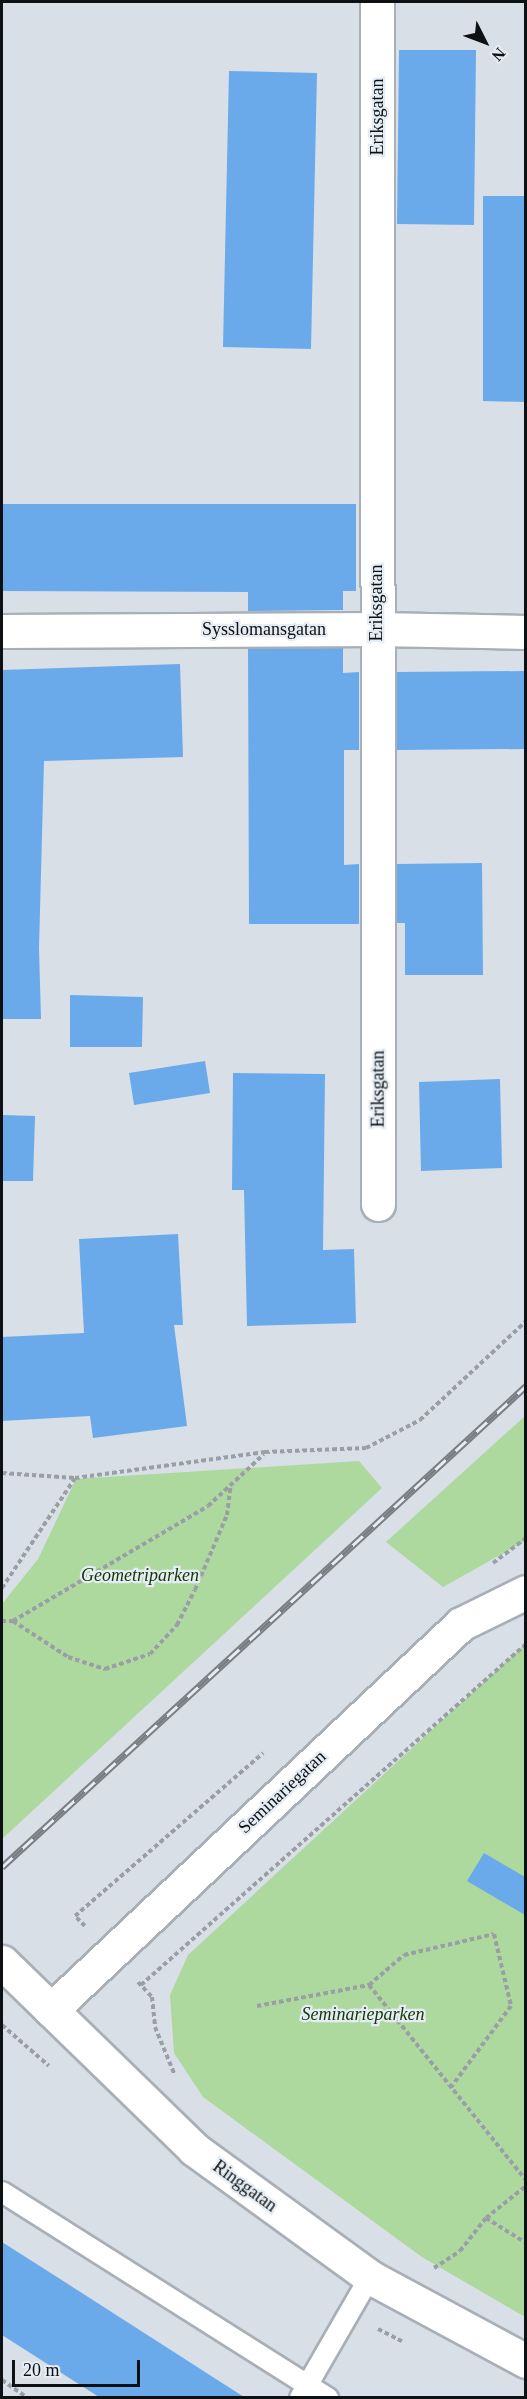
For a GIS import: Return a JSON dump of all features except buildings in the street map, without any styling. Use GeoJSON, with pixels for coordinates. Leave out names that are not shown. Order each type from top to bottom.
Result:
{"type":"FeatureCollection","features":[{"type":"Feature","properties":{"kind":"street","name":"Eriksgatan"},"geometry":{"type":"LineString","coordinates":[[377,2],[378,1204]]}},
{"type":"Feature","properties":{"kind":"street","name":"Sysslomansgatan"},"geometry":{"type":"LineString","coordinates":[[2,630],[376,629],[525,632]]}},
{"type":"Feature","properties":{"kind":"street","name":"Seminariegatan"},"geometry":{"type":"LineString","coordinates":[[51,2010],[461,1624],[525,1592]]}},
{"type":"Feature","properties":{"kind":"street","name":"Ringgatan"},"geometry":{"type":"LineString","coordinates":[[2,1962],[194,2149],[370,2277],[525,2361]]}},
{"type":"Feature","properties":{"kind":"lane"},"geometry":{"type":"LineString","coordinates":[[2,2192],[303,2392],[328,2397]]}},
{"type":"Feature","properties":{"kind":"lane"},"geometry":{"type":"LineString","coordinates":[[303,2392],[370,2277]]}},
{"type":"Feature","properties":{"kind":"path"},"geometry":{"type":"LineString","coordinates":[[2,1473],[75,1478],[265,1452],[366,1448],[420,1420],[525,1321]]}},
{"type":"Feature","properties":{"kind":"path"},"geometry":{"type":"LineString","coordinates":[[2,1621],[13,1621],[208,1506],[265,1452]]}},
{"type":"Feature","properties":{"kind":"path"},"geometry":{"type":"LineString","coordinates":[[2,1588],[75,1478]]}},
{"type":"Feature","properties":{"kind":"path"},"geometry":{"type":"LineString","coordinates":[[13,1621],[68,1657],[105,1669],[150,1654],[177,1625],[195,1590],[227,1515],[231,1484]]}},
{"type":"Feature","properties":{"kind":"path"},"geometry":{"type":"LineString","coordinates":[[141,1985],[525,1644]]}},
{"type":"Feature","properties":{"kind":"path"},"geometry":{"type":"LineString","coordinates":[[75,1916],[152,1997],[155,2027],[179,2080]]}},
{"type":"Feature","properties":{"kind":"path"},"geometry":{"type":"LineString","coordinates":[[257,2006],[369,1985],[404,1955],[494,1934],[511,2006],[451,2087]]}},
{"type":"Feature","properties":{"kind":"path"},"geometry":{"type":"LineString","coordinates":[[369,1985],[525,2180]]}},
{"type":"Feature","properties":{"kind":"path"},"geometry":{"type":"LineString","coordinates":[[438,2278],[428,2272],[460,2251],[486,2218],[525,2186]]}},
{"type":"Feature","properties":{"kind":"path"},"geometry":{"type":"LineString","coordinates":[[486,2218],[525,2243]]}},
{"type":"Feature","properties":{"kind":"path"},"geometry":{"type":"LineString","coordinates":[[2,2380],[28,2397]]}},
{"type":"Feature","properties":{"kind":"green space"},"geometry":{"type":"Polygon","coordinates":[[[525,1416],[525,1541],[443,1587],[386,1542],[525,1416]]]}},
{"type":"Feature","properties":{"kind":"green space","name":"Geometriparken"},"geometry":{"type":"Polygon","coordinates":[[[359,1461],[382,1488],[2,1839],[2,1604],[38,1559],[76,1479],[359,1461]]]}},
{"type":"Feature","properties":{"kind":"green space","name":"Seminarieparken"},"geometry":{"type":"Polygon","coordinates":[[[525,1644],[525,2317],[422,2257],[203,2097],[174,2053],[170,1995],[188,1955],[525,1644]]]}},
{"type":"Feature","properties":{"kind":"railway"},"geometry":{"type":"LineString","coordinates":[[2,1867],[526,1386]]}}]}
